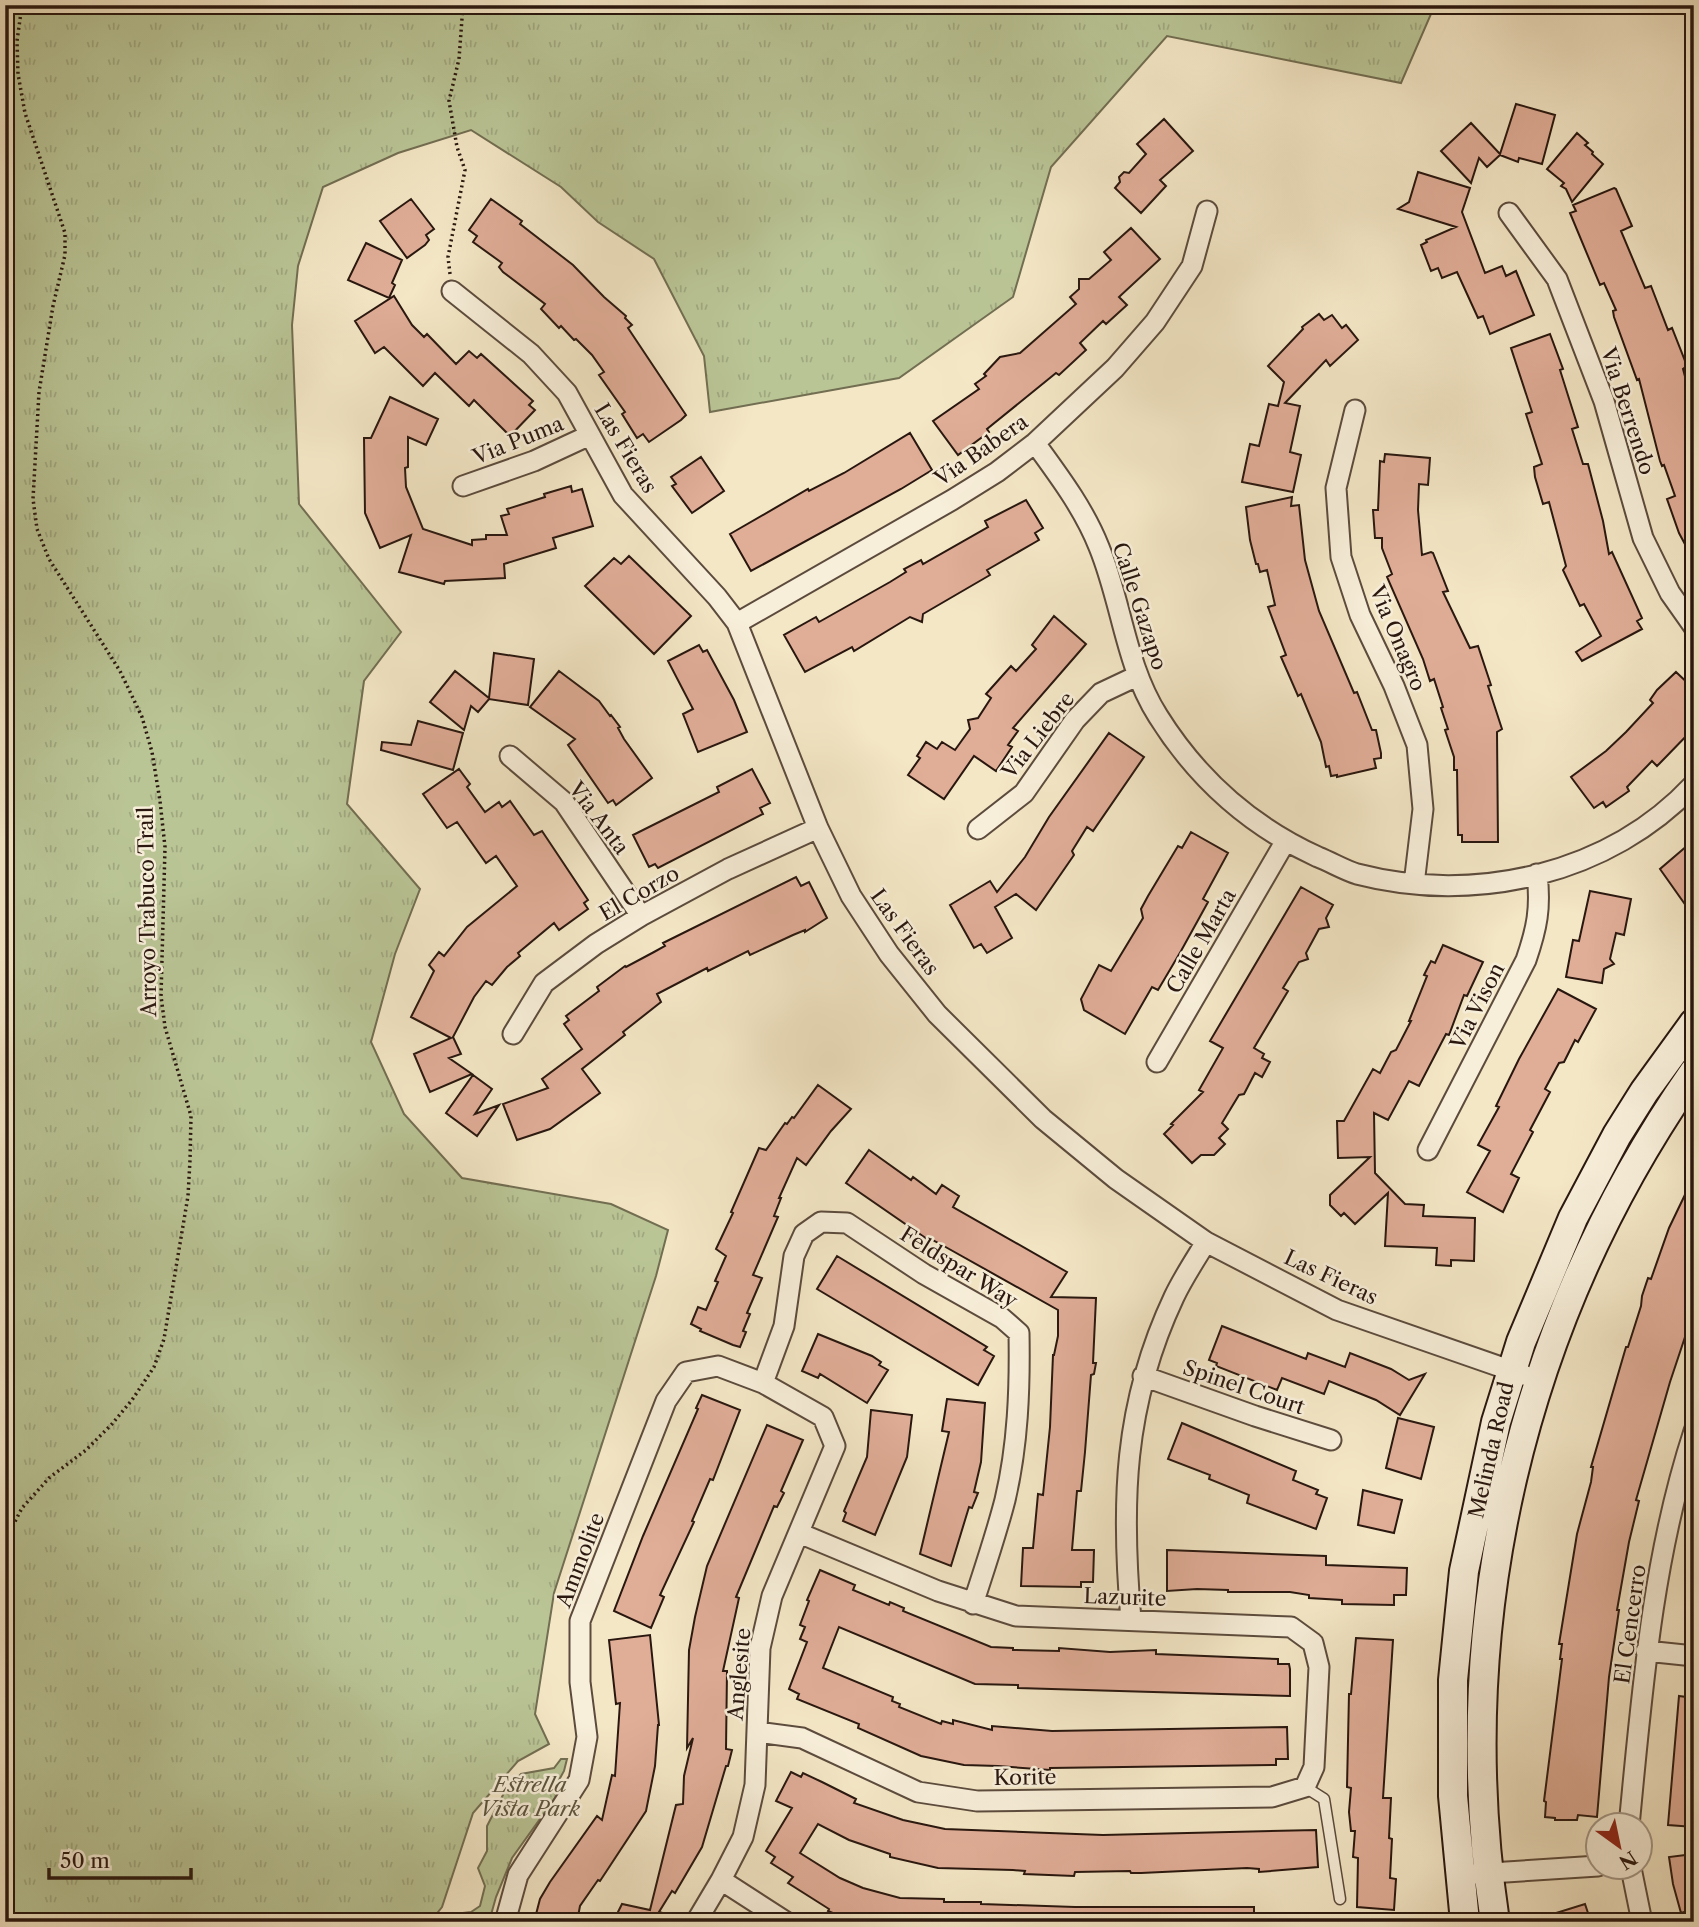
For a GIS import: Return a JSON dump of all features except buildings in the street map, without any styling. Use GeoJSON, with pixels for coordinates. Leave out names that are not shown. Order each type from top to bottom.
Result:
{"type":"FeatureCollection","features":[{"type":"Feature","properties":{"kind":"main road","name":"Melinda Road"},"geometry":{"type":"LineString","coordinates":[[1465,1922],[1453,1796],[1451,1732],[1456,1633],[1464,1571],[1484,1470],[1510,1370],[1573,1217],[1630,1114],[1694,1023]]}},
{"type":"Feature","properties":{"kind":"main road","name":"Melinda Road"},"geometry":{"type":"LineString","coordinates":[[1495,1922],[1488,1873],[1481,1728],[1486,1631],[1511,1481],[1538,1380],[1567,1304],[1599,1234],[1647,1143],[1694,1072]]}},
{"type":"Feature","properties":{"kind":"street","name":"Via Babera"},"geometry":{"type":"LineString","coordinates":[[737,623],[952,500],[997,472],[1035,443],[1115,368],[1155,322],[1192,266],[1207,211]]}},
{"type":"Feature","properties":{"kind":"street","name":"Via Berrendo"},"geometry":{"type":"LineString","coordinates":[[1508,213],[1557,279],[1604,401],[1643,538],[1670,593],[1694,627]]}},
{"type":"Feature","properties":{"kind":"street","name":"Las Fieras"},"geometry":{"type":"LineString","coordinates":[[452,291],[531,354],[567,393],[623,495],[717,597],[737,623],[818,828],[851,896],[889,954],[937,1014],[1043,1119],[1116,1179],[1206,1242],[1337,1310],[1538,1380]]}},
{"type":"Feature","properties":{"kind":"street","name":"Via Onagro"},"geometry":{"type":"LineString","coordinates":[[1355,410],[1336,488],[1341,557],[1360,614],[1394,686],[1417,745],[1423,809],[1414,884]]}},
{"type":"Feature","properties":{"kind":"street","name":"Via Puma"},"geometry":{"type":"LineString","coordinates":[[463,486],[534,461],[590,435]]}},
{"type":"Feature","properties":{"kind":"street","name":"Calle Gazapo"},"geometry":{"type":"LineString","coordinates":[[1035,443],[1074,497],[1099,546],[1117,600],[1126,643],[1137,676],[1156,714],[1178,746],[1229,803],[1285,842],[1356,873],[1414,884],[1489,884],[1578,862],[1616,845],[1658,819],[1692,790]]}},
{"type":"Feature","properties":{"kind":"street","name":"Via Liebre"},"geometry":{"type":"LineString","coordinates":[[978,829],[1024,793],[1075,720],[1101,693],[1137,676]]}},
{"type":"Feature","properties":{"kind":"street","name":"Via Anta"},"geometry":{"type":"LineString","coordinates":[[510,756],[564,802],[641,916]]}},
{"type":"Feature","properties":{"kind":"street","name":"El Corzo"},"geometry":{"type":"LineString","coordinates":[[513,1034],[544,983],[596,944],[641,916],[728,869],[818,828]]}},
{"type":"Feature","properties":{"kind":"street","name":"Calle Marta"},"geometry":{"type":"LineString","coordinates":[[1157,1062],[1285,842]]}},
{"type":"Feature","properties":{"kind":"street","name":"Via Vison"},"geometry":{"type":"LineString","coordinates":[[1428,1150],[1526,960],[1534,936],[1540,901],[1536,874]]}},
{"type":"Feature","properties":{"kind":"street","name":"Feldspar Way"},"geometry":{"type":"LineString","coordinates":[[763,1382],[784,1326],[794,1256],[804,1234],[821,1222],[847,1223],[924,1275],[1002,1318],[1019,1333],[1020,1378],[1015,1443],[1005,1500],[973,1604]]}},
{"type":"Feature","properties":{"kind":"street"},"geometry":{"type":"LineString","coordinates":[[1131,1620],[1125,1552],[1127,1469],[1132,1423],[1143,1376],[1158,1333],[1175,1294],[1206,1242]]}},
{"type":"Feature","properties":{"kind":"street","name":"Ammolite"},"geometry":{"type":"LineString","coordinates":[[505,1922],[518,1875],[579,1780],[587,1737],[580,1682],[580,1620],[666,1401],[686,1372],[718,1366],[763,1382]]}},
{"type":"Feature","properties":{"kind":"street","name":"Spinel Court"},"geometry":{"type":"LineString","coordinates":[[1143,1376],[1331,1440]]}},
{"type":"Feature","properties":{"kind":"street","name":"Anglesite"},"geometry":{"type":"LineString","coordinates":[[696,1922],[743,1837],[755,1785],[760,1648],[772,1596],[835,1447],[823,1417],[763,1382]]}},
{"type":"Feature","properties":{"kind":"street","name":"El Cencerro"},"geometry":{"type":"LineString","coordinates":[[1630,1812],[1646,1651],[1666,1534],[1694,1432]]}},
{"type":"Feature","properties":{"kind":"street","name":"Lazurite"},"geometry":{"type":"LineString","coordinates":[[799,1533],[973,1604],[1016,1616],[1291,1627],[1313,1643],[1319,1667],[1314,1766],[1305,1787]]}},
{"type":"Feature","properties":{"kind":"street"},"geometry":{"type":"LineString","coordinates":[[1646,1651],[1694,1656]]}},
{"type":"Feature","properties":{"kind":"street","name":"Korite"},"geometry":{"type":"LineString","coordinates":[[757,1732],[802,1738],[918,1792],[978,1801],[1272,1797],[1305,1787]]}},
{"type":"Feature","properties":{"kind":"street"},"geometry":{"type":"LineString","coordinates":[[1459,1875],[1584,1867]]}},
{"type":"Feature","properties":{"kind":"street"},"geometry":{"type":"LineString","coordinates":[[721,1880],[786,1922]]}},
{"type":"Feature","properties":{"kind":"street"},"geometry":{"type":"LineString","coordinates":[[1634,1882],[1642,1922]]}},
{"type":"Feature","properties":{"kind":"lane"},"geometry":{"type":"LineString","coordinates":[[1305,1787],[1324,1799],[1340,1899]]}},
{"type":"Feature","properties":{"kind":"path","name":"Arroyo Trabuco Trail"},"geometry":{"type":"LineString","coordinates":[[5,1541],[22,1508],[49,1478],[86,1450],[112,1424],[154,1367],[164,1339],[188,1196],[191,1138],[191,1116],[165,1027],[160,996],[165,847],[152,752],[142,717],[120,671],[49,559],[36,519],[33,499],[40,393],[53,306],[65,255],[65,233],[25,113],[18,74],[17,41],[22,5]]}},
{"type":"Feature","properties":{"kind":"path"},"geometry":{"type":"LineString","coordinates":[[452,291],[448,257],[465,170],[457,147],[449,101],[459,59],[463,5]]}},
{"type":"Feature","properties":{"kind":"green space"},"geometry":{"type":"Polygon","coordinates":[[[5,5],[1428,5],[1431,14],[1401,83],[1167,36],[1051,167],[1013,297],[899,378],[710,412],[704,356],[654,259],[598,222],[561,187],[471,130],[398,153],[323,187],[298,266],[292,325],[299,504],[401,632],[364,681],[347,804],[420,889],[395,954],[371,1042],[404,1114],[462,1178],[611,1204],[668,1230],[656,1276],[554,1593],[535,1714],[549,1744],[518,1761],[473,1813],[442,1907],[430,1922],[5,1922],[5,5]]]}},
{"type":"Feature","properties":{"kind":"green space","name":"Estrella Vista Park"},"geometry":{"type":"Polygon","coordinates":[[[561,1759],[567,1759],[559,1780],[560,1791],[512,1858],[489,1922],[449,1922],[455,1914],[471,1912],[480,1906],[485,1886],[478,1868],[487,1851],[487,1826],[505,1791],[521,1774],[554,1768],[561,1759]]]}}]}
